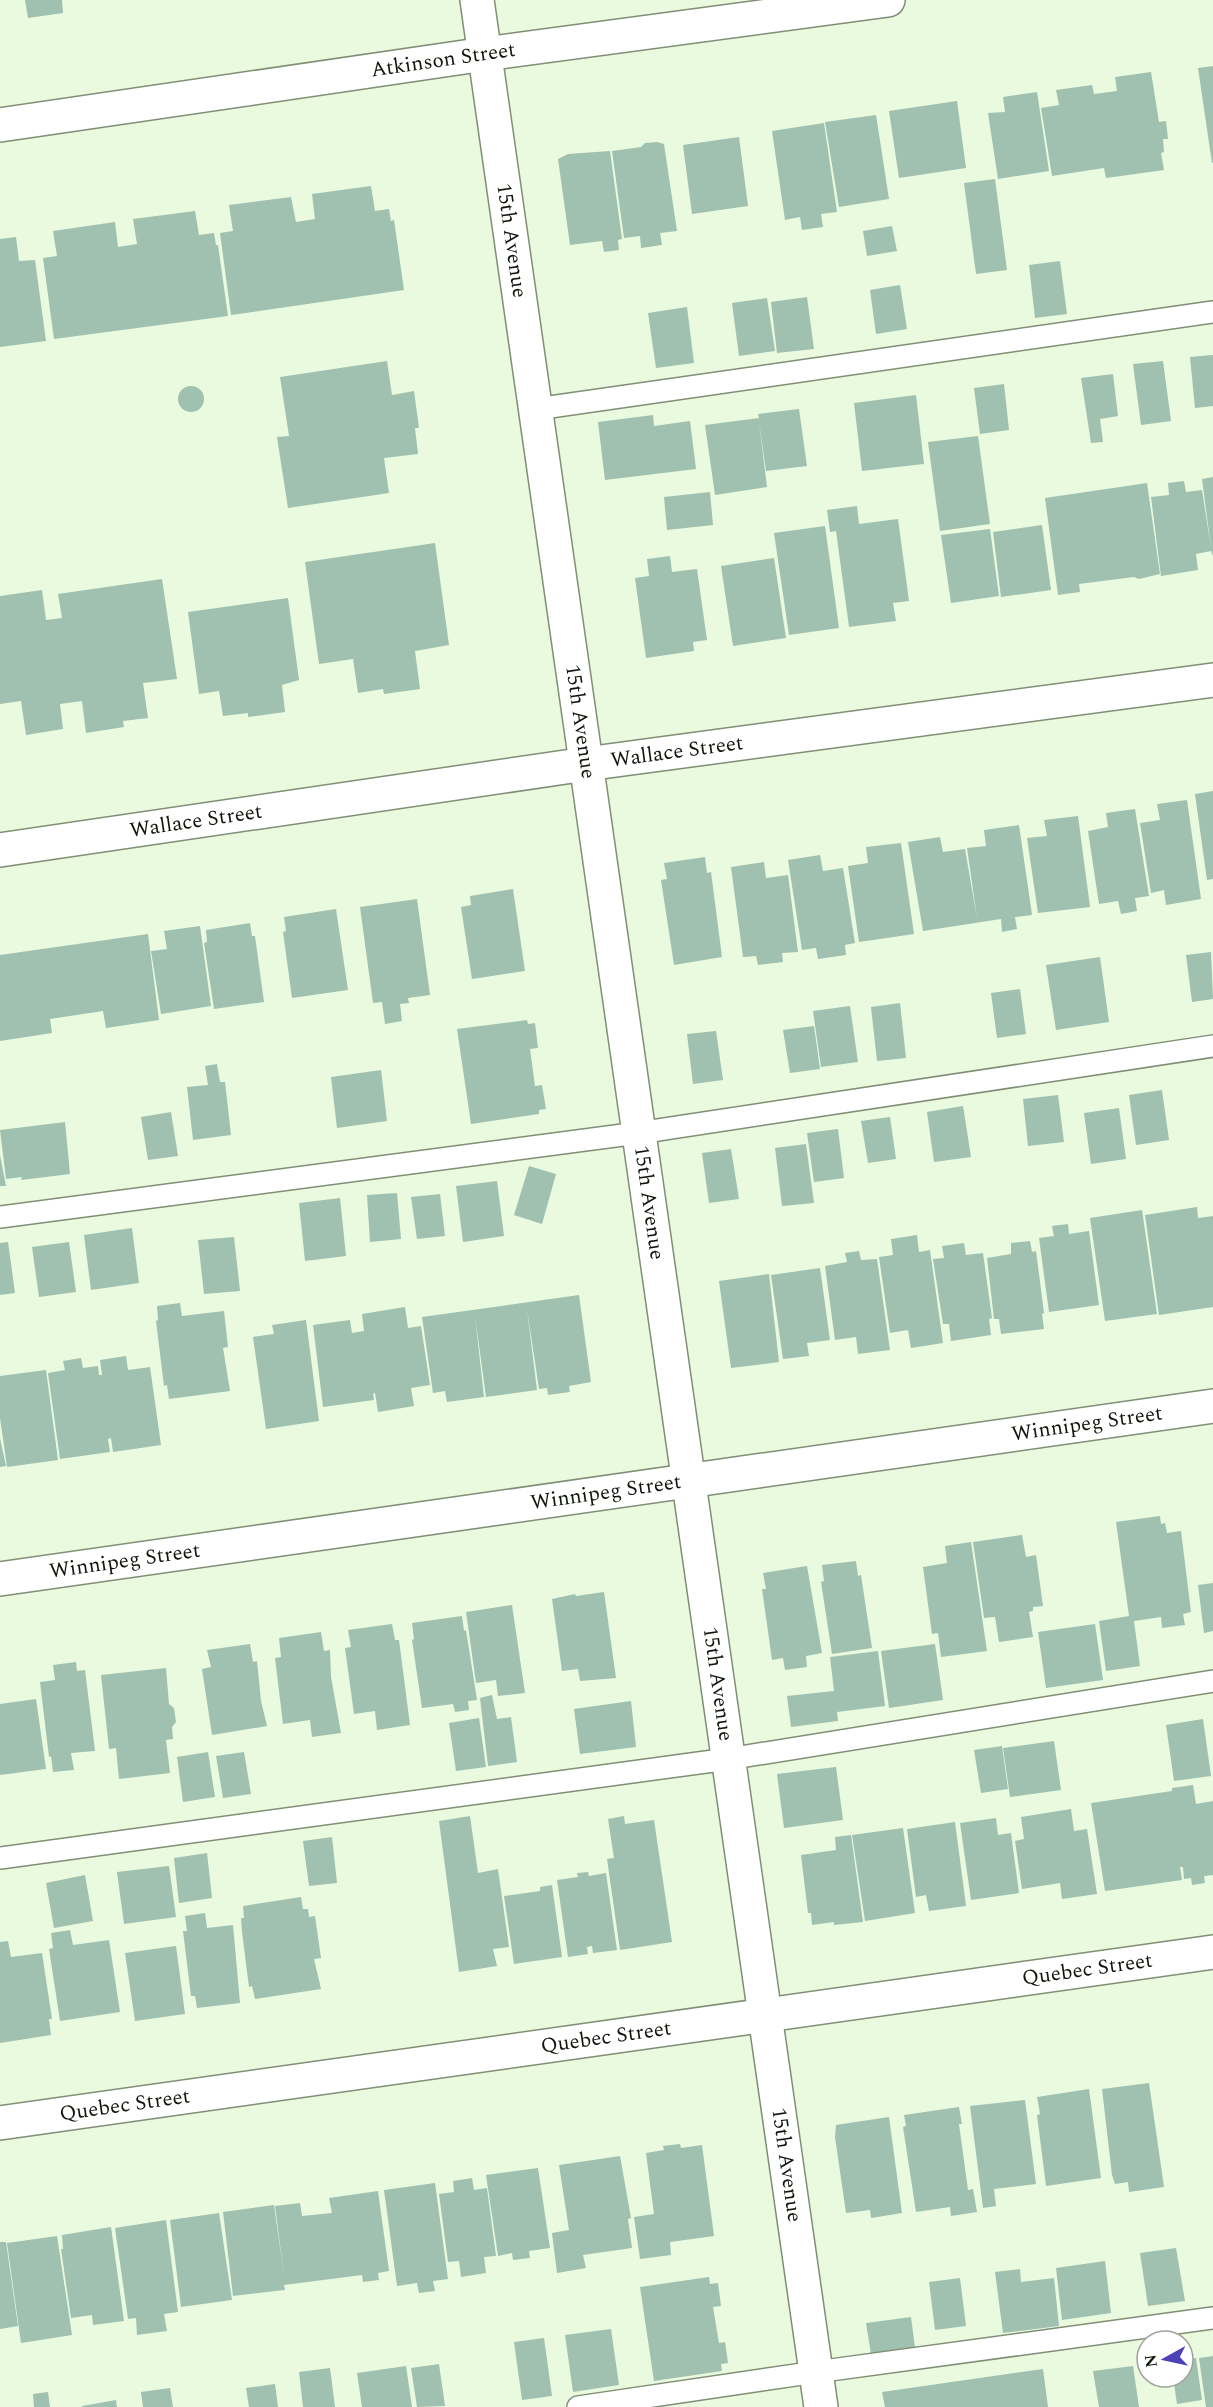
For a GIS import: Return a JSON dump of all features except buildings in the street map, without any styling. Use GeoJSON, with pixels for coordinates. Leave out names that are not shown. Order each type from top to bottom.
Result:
{"type":"FeatureCollection","features":[{"type":"Feature","properties":{"kind":"street","name":"15th Avenue"},"geometry":{"type":"LineString","coordinates":[[477,0],[821,2407]]}},
{"type":"Feature","properties":{"kind":"street","name":"Atkinson Street"},"geometry":{"type":"LineString","coordinates":[[0,125],[485,54],[888,0]]}},
{"type":"Feature","properties":{"kind":"street","name":"Wallace Street"},"geometry":{"type":"LineString","coordinates":[[0,850],[586,764],[1213,680]]}},
{"type":"Feature","properties":{"kind":"street","name":"Winnipeg Street"},"geometry":{"type":"LineString","coordinates":[[0,1579],[1213,1406]]}},
{"type":"Feature","properties":{"kind":"street","name":"Quebec Street"},"geometry":{"type":"LineString","coordinates":[[0,2123],[1213,1952]]}},
{"type":"Feature","properties":{"kind":"lane"},"geometry":{"type":"LineString","coordinates":[[536,409],[1213,312]]}},
{"type":"Feature","properties":{"kind":"lane"},"geometry":{"type":"LineString","coordinates":[[0,1217],[638,1133],[1213,1046]]}},
{"type":"Feature","properties":{"kind":"lane"},"geometry":{"type":"LineString","coordinates":[[0,1858],[728,1760],[1213,1681]]}},
{"type":"Feature","properties":{"kind":"lane"},"geometry":{"type":"LineString","coordinates":[[578,2407],[1213,2318]]}}]}
